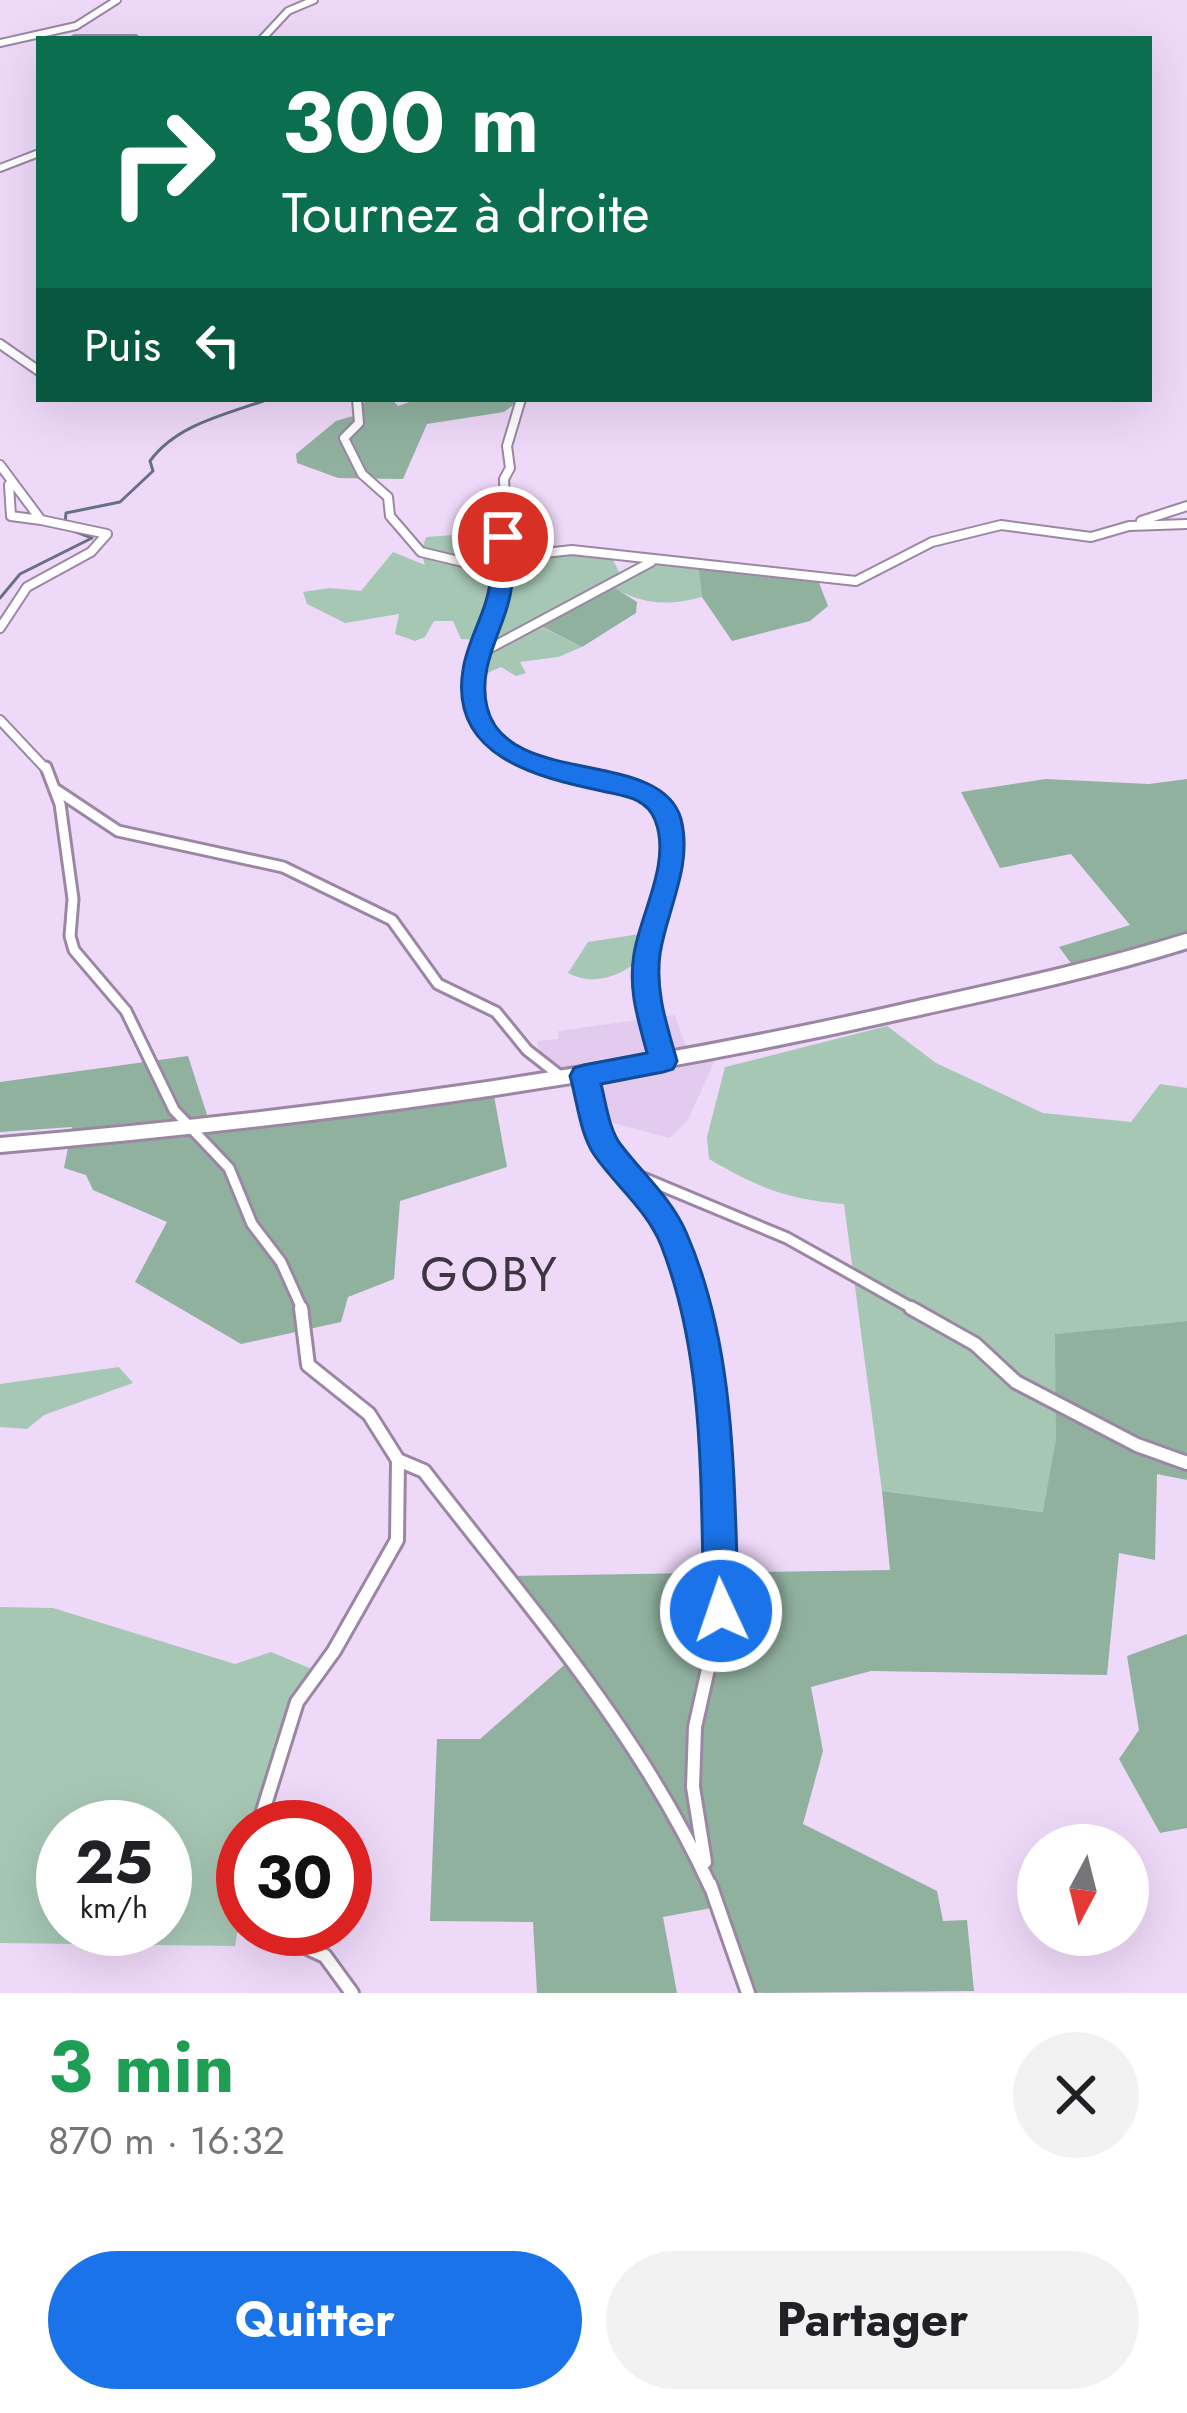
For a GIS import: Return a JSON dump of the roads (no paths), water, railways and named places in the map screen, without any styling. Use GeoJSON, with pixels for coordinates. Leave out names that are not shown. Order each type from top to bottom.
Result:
{"type":"FeatureCollection","features":[{"type":"Feature","properties":{"kind":"main road"},"geometry":{"type":"LineString","coordinates":[[0,1145],[193,1127],[565,1080],[868,1021],[1187,941]]}},
{"type":"Feature","properties":{"kind":"street"},"geometry":{"type":"LineString","coordinates":[[40,36],[76,26],[117,0]]}},
{"type":"Feature","properties":{"kind":"street"},"geometry":{"type":"LineString","coordinates":[[265,36],[288,11],[314,0]]}},
{"type":"Feature","properties":{"kind":"street"},"geometry":{"type":"LineString","coordinates":[[1,47],[36,37]]}},
{"type":"Feature","properties":{"kind":"street"},"geometry":{"type":"LineString","coordinates":[[1,47],[36,42]]}},
{"type":"Feature","properties":{"kind":"street"},"geometry":{"type":"LineString","coordinates":[[0,168],[36,154]]}},
{"type":"Feature","properties":{"kind":"street"},"geometry":{"type":"LineString","coordinates":[[0,344],[36,369]]}},
{"type":"Feature","properties":{"kind":"street"},"geometry":{"type":"LineString","coordinates":[[360,402],[359,423],[344,438],[362,474],[388,496],[389,516],[421,552],[463,562],[549,553],[578,545],[636,552],[653,560],[856,581],[932,542],[1001,526],[1028,525],[1090,537],[1187,506]]}},
{"type":"Feature","properties":{"kind":"street"},"geometry":{"type":"LineString","coordinates":[[520,402],[507,446],[510,468],[504,479],[506,523],[498,560],[501,581],[474,670],[474,704],[484,733],[498,747],[598,782],[644,790],[668,818],[671,863],[647,952],[644,991],[663,1061]]}},
{"type":"Feature","properties":{"kind":"street"},"geometry":{"type":"LineString","coordinates":[[0,465],[9,485],[11,515],[104,531],[106,538],[83,560],[23,590],[0,628]]}},
{"type":"Feature","properties":{"kind":"street"},"geometry":{"type":"LineString","coordinates":[[9,485],[32,500],[41,520]]}},
{"type":"Feature","properties":{"kind":"street"},"geometry":{"type":"LineString","coordinates":[[1130,526],[1187,524]]}},
{"type":"Feature","properties":{"kind":"street"},"geometry":{"type":"LineString","coordinates":[[482,652],[653,560]]}},
{"type":"Feature","properties":{"kind":"street"},"geometry":{"type":"LineString","coordinates":[[0,720],[45,765],[55,789],[73,899],[70,936],[74,950],[126,1011],[174,1110],[229,1168],[261,1241],[281,1262],[307,1319],[306,1355],[312,1372],[369,1414],[398,1460],[397,1540],[392,1555],[334,1652],[297,1702],[266,1800]]}},
{"type":"Feature","properties":{"kind":"street"},"geometry":{"type":"LineString","coordinates":[[55,789],[118,831],[283,867],[392,920],[438,984],[496,1012],[527,1050],[565,1080]]}},
{"type":"Feature","properties":{"kind":"street"},"geometry":{"type":"LineString","coordinates":[[584,1076],[604,1147],[640,1186],[672,1233],[687,1269],[710,1373],[721,1611],[695,1726],[693,1786],[711,1888]]}},
{"type":"Feature","properties":{"kind":"street"},"geometry":{"type":"LineString","coordinates":[[621,1169],[787,1238],[975,1344],[1016,1382],[1137,1445],[1187,1463]]}},
{"type":"Feature","properties":{"kind":"street"},"geometry":{"type":"LineString","coordinates":[[398,1460],[424,1471],[556,1636],[672,1804],[711,1888],[748,1993]]}},
{"type":"Feature","properties":{"kind":"street"},"geometry":{"type":"LineString","coordinates":[[325,1956],[352,1993]]}},
{"type":"Feature","properties":{"kind":"waterway"},"geometry":{"type":"LineString","coordinates":[[65,524],[66,513],[120,502],[153,471],[150,461],[174,438],[261,402]]}},
{"type":"Feature","properties":{"kind":"waterway"},"geometry":{"type":"LineString","coordinates":[[0,598],[20,574],[92,538],[71,530]]}},
{"type":"Feature","properties":{"kind":"district","name":"GOBY"},"geometry":{"type":"Point","coordinates":[490,1274]}}]}
